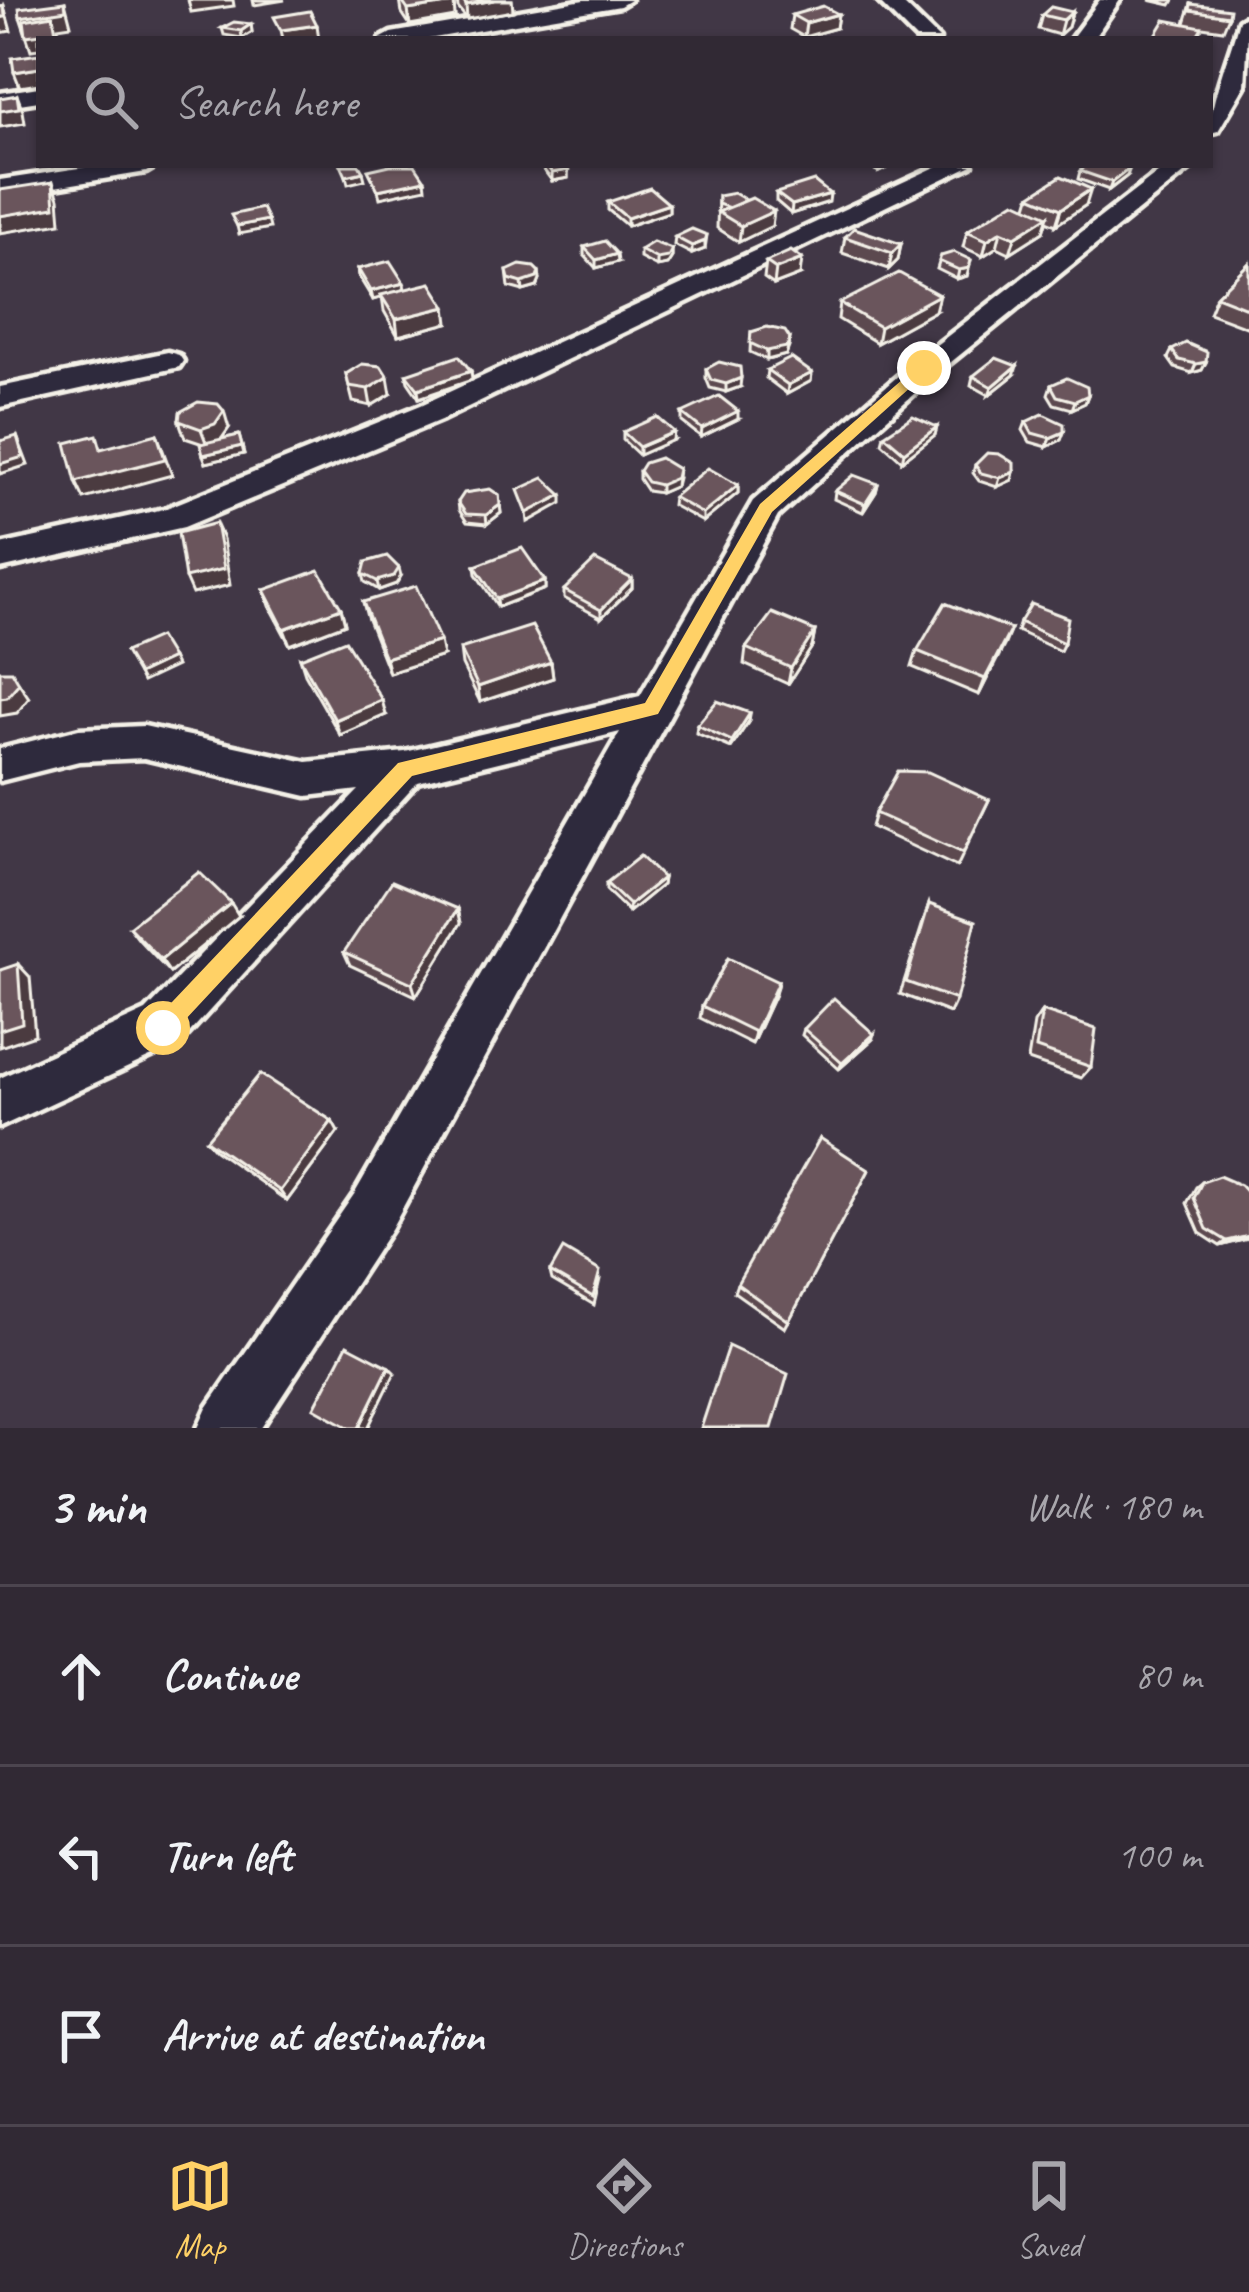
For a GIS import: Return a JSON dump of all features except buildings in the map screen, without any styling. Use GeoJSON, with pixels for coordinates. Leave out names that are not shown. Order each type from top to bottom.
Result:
{"type":"FeatureCollection","features":[{"type":"Feature","properties":{"kind":"street"},"geometry":{"type":"LineString","coordinates":[[409,36],[620,0]]}},
{"type":"Feature","properties":{"kind":"street"},"geometry":{"type":"LineString","coordinates":[[887,0],[925,36]]}},
{"type":"Feature","properties":{"kind":"street"},"geometry":{"type":"LineString","coordinates":[[1084,36],[1110,0]]}},
{"type":"Feature","properties":{"kind":"street"},"geometry":{"type":"LineString","coordinates":[[1213,121],[1234,85],[1249,20]]}},
{"type":"Feature","properties":{"kind":"street"},"geometry":{"type":"LineString","coordinates":[[0,100],[36,94]]}},
{"type":"Feature","properties":{"kind":"street"},"geometry":{"type":"LineString","coordinates":[[0,188],[127,168]]}},
{"type":"Feature","properties":{"kind":"street"},"geometry":{"type":"LineString","coordinates":[[0,557],[194,510],[432,412],[954,168]]}},
{"type":"Feature","properties":{"kind":"street"},"geometry":{"type":"LineString","coordinates":[[227,1428],[374,1211],[766,508],[924,368],[1179,168]]}},
{"type":"Feature","properties":{"kind":"street"},"geometry":{"type":"LineString","coordinates":[[0,397],[169,361]]}},
{"type":"Feature","properties":{"kind":"street"},"geometry":{"type":"LineString","coordinates":[[0,765],[80,745],[144,742],[307,779],[405,769],[651,709]]}},
{"type":"Feature","properties":{"kind":"street"},"geometry":{"type":"LineString","coordinates":[[0,1103],[163,1028],[405,769]]}},
{"type":"Feature","properties":{"kind":"route"},"geometry":{"type":"LineString","coordinates":[[163,1028],[405,769],[651,709],[766,508],[924,368]]}}]}
